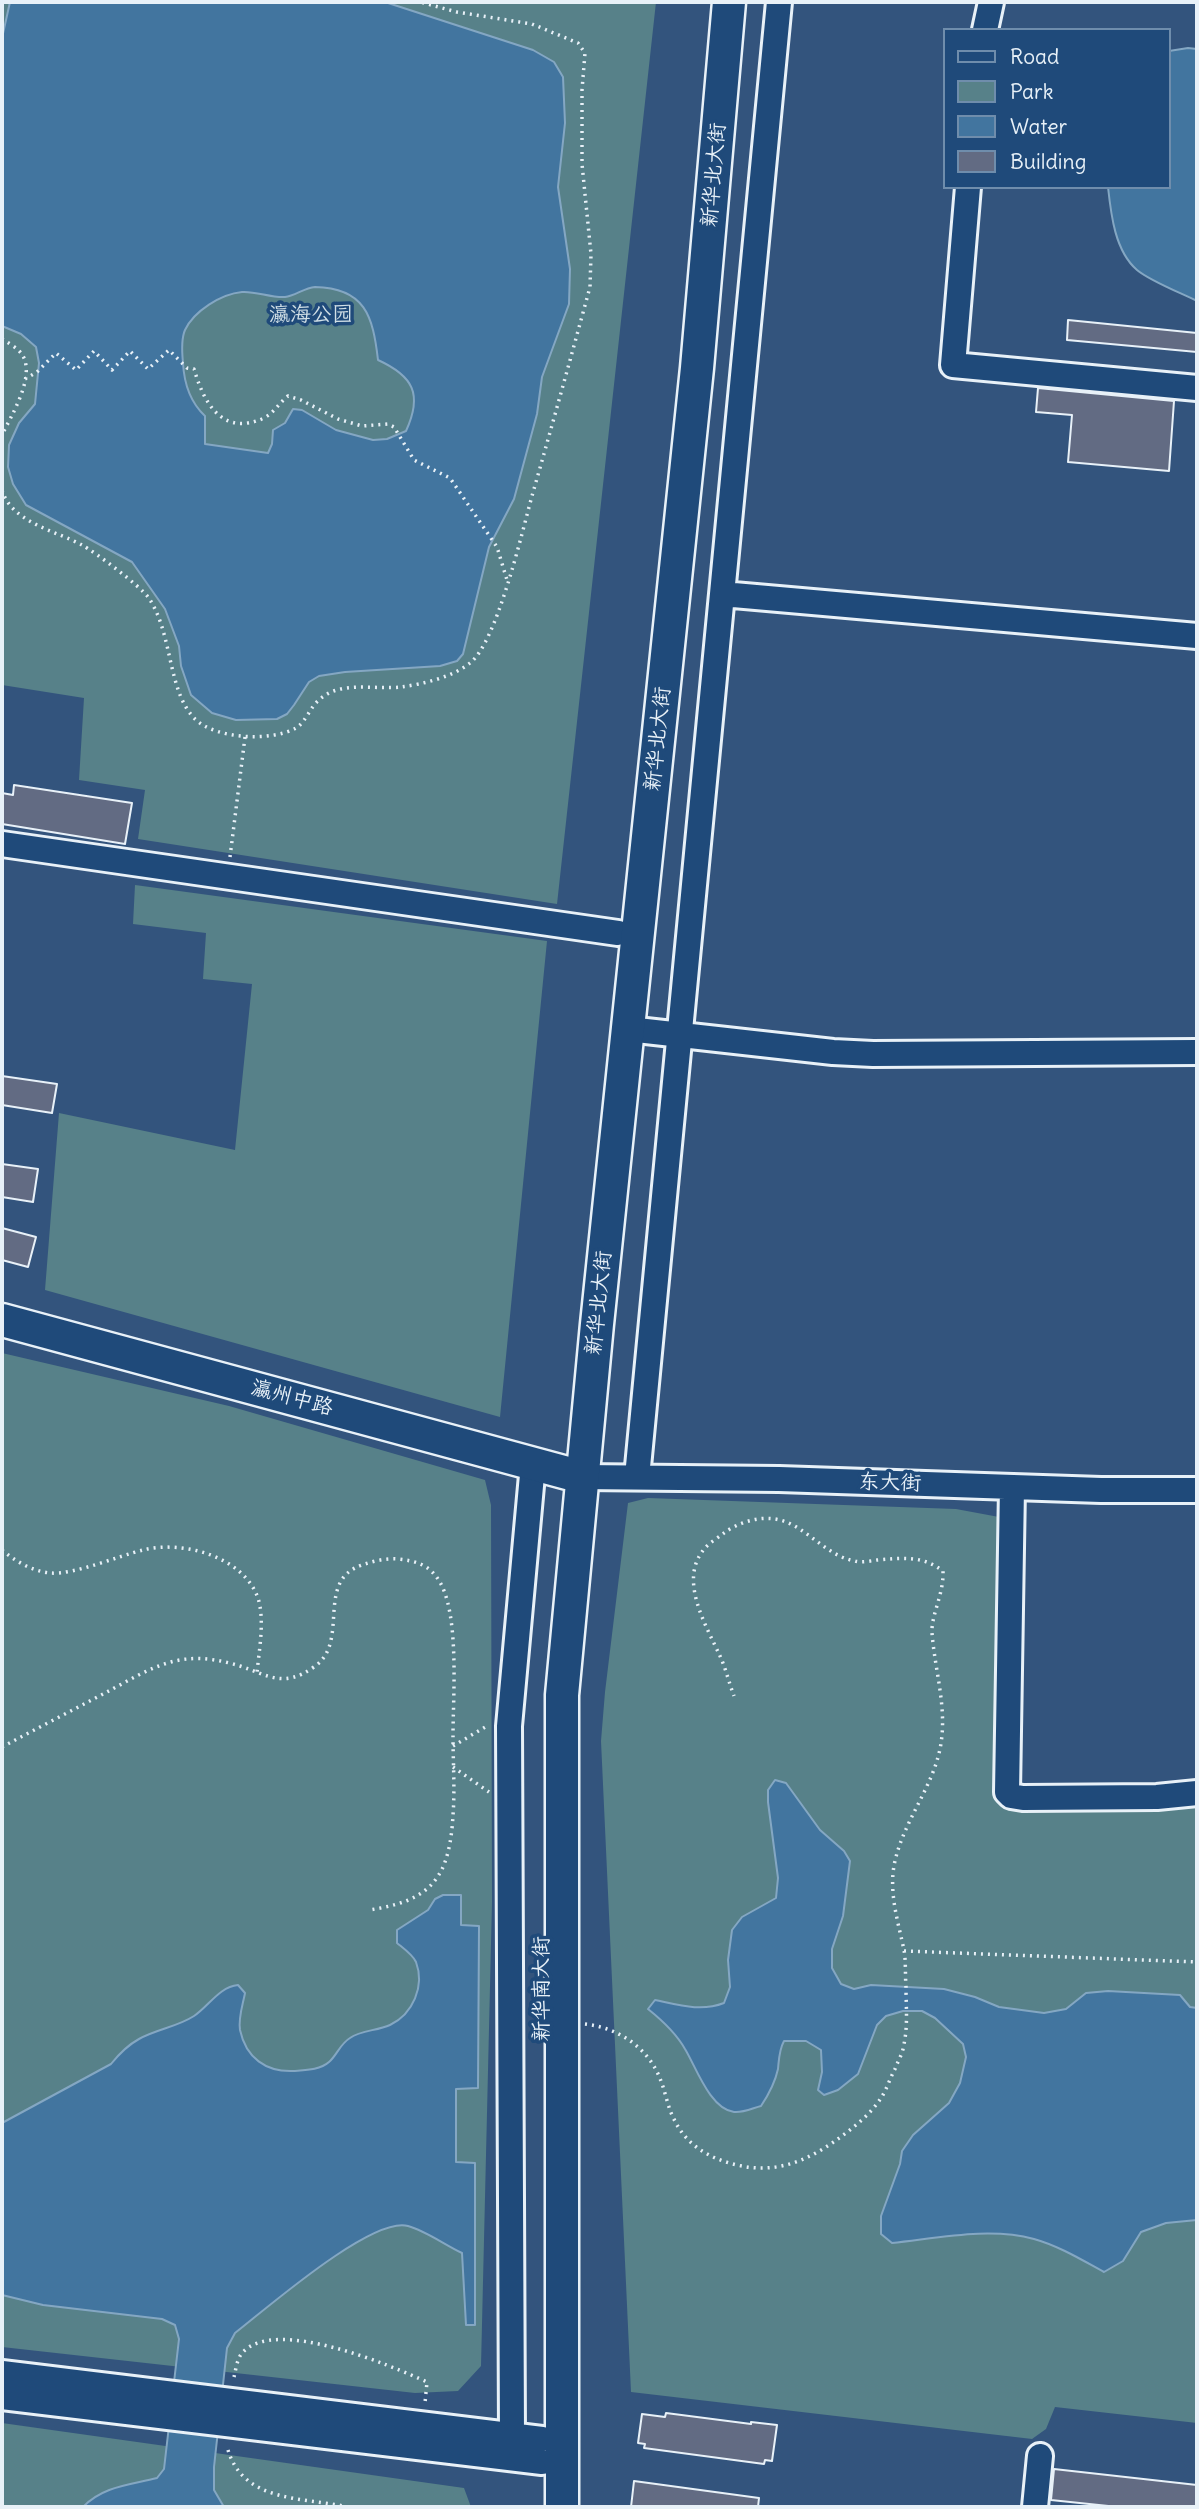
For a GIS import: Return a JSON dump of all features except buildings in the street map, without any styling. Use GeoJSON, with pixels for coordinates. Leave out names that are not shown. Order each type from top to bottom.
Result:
{"type":"FeatureCollection","features":[{"type":"Feature","properties":{"kind":"main road","name":"新华北大街"},"geometry":{"type":"LineString","coordinates":[[559,1471],[678,366],[709,2]]}},
{"type":"Feature","properties":{"kind":"main road","name":"新华北大街"},"geometry":{"type":"LineString","coordinates":[[559,1471],[628,1030],[697,368],[729,2]]}},
{"type":"Feature","properties":{"kind":"main road","name":"瀛州中路"},"geometry":{"type":"LineString","coordinates":[[2,1320],[559,1471]]}},
{"type":"Feature","properties":{"kind":"main road","name":"新华南大街"},"geometry":{"type":"LineString","coordinates":[[559,1471],[562,1695],[562,2507]]}},
{"type":"Feature","properties":{"kind":"main road","name":"新华南大街"},"geometry":{"type":"LineString","coordinates":[[541,2507],[532,2445],[542,1694],[559,1471]]}},
{"type":"Feature","properties":{"kind":"street"},"geometry":{"type":"LineString","coordinates":[[637,1477],[779,2]]}},
{"type":"Feature","properties":{"kind":"street"},"geometry":{"type":"LineString","coordinates":[[985,28],[991,2]]}},
{"type":"Feature","properties":{"kind":"street"},"geometry":{"type":"LineString","coordinates":[[968,189],[953,365],[1197,388]]}},
{"type":"Feature","properties":{"kind":"street"},"geometry":{"type":"LineString","coordinates":[[722,594],[1197,636]]}},
{"type":"Feature","properties":{"kind":"street"},"geometry":{"type":"LineString","coordinates":[[2,844],[618,933]]}},
{"type":"Feature","properties":{"kind":"street"},"geometry":{"type":"LineString","coordinates":[[628,1030],[873,1054],[1197,1052]]}},
{"type":"Feature","properties":{"kind":"street"},"geometry":{"type":"LineString","coordinates":[[532,2445],[509,1806],[510,1712],[559,1471]]}},
{"type":"Feature","properties":{"kind":"street","name":"东大街"},"geometry":{"type":"LineString","coordinates":[[559,1471],[637,1477],[1197,1490]]}},
{"type":"Feature","properties":{"kind":"street"},"geometry":{"type":"LineString","coordinates":[[1012,1487],[1007,1792],[1011,1796],[1023,1798],[1157,1797],[1197,1793]]}},
{"type":"Feature","properties":{"kind":"street"},"geometry":{"type":"LineString","coordinates":[[2,2373],[423,2424],[532,2445]]}},
{"type":"Feature","properties":{"kind":"street"},"geometry":{"type":"LineString","coordinates":[[2,2397],[532,2445]]}},
{"type":"Feature","properties":{"kind":"street"},"geometry":{"type":"LineString","coordinates":[[1035,2507],[1040,2456]]}},
{"type":"Feature","properties":{"kind":"path"},"geometry":{"type":"LineString","coordinates":[[2,490],[4,497],[24,518],[85,547],[147,595],[164,630],[184,706],[197,722],[216,731],[245,737],[261,737],[296,728],[319,699],[340,690],[400,687],[447,675],[471,663],[486,643],[508,582],[590,287],[591,254],[582,164],[585,53],[578,43],[532,24],[457,12],[420,2]]}},
{"type":"Feature","properties":{"kind":"path"},"geometry":{"type":"LineString","coordinates":[[2,339],[23,356],[26,367],[17,403],[2,435]]}},
{"type":"Feature","properties":{"kind":"path"},"geometry":{"type":"LineString","coordinates":[[25,379],[37,372],[56,353],[76,370],[94,351],[113,370],[130,351],[148,369],[169,351],[187,368],[194,369],[200,391],[215,413],[225,420],[241,423],[262,419],[288,396],[338,419],[362,426],[387,424],[394,427],[414,460],[450,478],[497,547],[508,582]]}},
{"type":"Feature","properties":{"kind":"path"},"geometry":{"type":"LineString","coordinates":[[227,877],[245,737]]}},
{"type":"Feature","properties":{"kind":"path"},"geometry":{"type":"LineString","coordinates":[[562,2022],[592,2025],[618,2034],[639,2046],[660,2077],[675,2120],[698,2150],[739,2166],[775,2169],[800,2162],[854,2127],[881,2098],[904,2048],[907,2024],[904,1951],[896,1919],[894,1870],[905,1832],[940,1749],[943,1718],[932,1630],[941,1595],[943,1571],[922,1559],[855,1562],[779,1520],[759,1520],[736,1525],[706,1547],[696,1564],[694,1579],[695,1597],[723,1661],[734,1696]]}},
{"type":"Feature","properties":{"kind":"path"},"geometry":{"type":"LineString","coordinates":[[2,1550],[14,1560],[51,1573],[165,1546],[218,1557],[251,1585],[258,1599],[261,1627],[257,1673]]}},
{"type":"Feature","properties":{"kind":"path"},"geometry":{"type":"LineString","coordinates":[[2,1747],[137,1676],[166,1664],[187,1659],[212,1660],[239,1666],[271,1679],[306,1673],[319,1664],[328,1647],[341,1577],[352,1568],[371,1562],[394,1559],[421,1562],[438,1579],[448,1599],[453,1640],[452,1827],[448,1850],[438,1876],[420,1895],[399,1904],[369,1910]]}},
{"type":"Feature","properties":{"kind":"path"},"geometry":{"type":"LineString","coordinates":[[453,1746],[510,1712]]}},
{"type":"Feature","properties":{"kind":"path"},"geometry":{"type":"LineString","coordinates":[[453,1767],[509,1806]]}},
{"type":"Feature","properties":{"kind":"path"},"geometry":{"type":"LineString","coordinates":[[904,1951],[1197,1962]]}},
{"type":"Feature","properties":{"kind":"path"},"geometry":{"type":"LineString","coordinates":[[234,2377],[240,2355],[249,2346],[262,2342],[298,2341],[352,2351],[427,2382],[423,2424]]}},
{"type":"Feature","properties":{"kind":"path"},"geometry":{"type":"LineString","coordinates":[[228,2450],[237,2473],[257,2488],[295,2499],[348,2507]]}},
{"type":"Feature","properties":{"kind":"green space","name":"瀛海公园"},"geometry":{"type":"Polygon","coordinates":[[[2,2],[656,2],[557,904],[138,839],[145,790],[79,780],[84,698],[2,685],[2,2]]]}},
{"type":"Feature","properties":{"kind":"green space"},"geometry":{"type":"Polygon","coordinates":[[[135,885],[547,941],[500,1417],[45,1290],[59,1113],[235,1150],[252,984],[203,979],[206,933],[133,924],[135,885]]]}},
{"type":"Feature","properties":{"kind":"green space"},"geometry":{"type":"Polygon","coordinates":[[[2,1353],[229,1406],[485,1480],[491,1505],[492,1902],[481,2366],[458,2391],[415,2393],[2,2347],[2,1353]]]}},
{"type":"Feature","properties":{"kind":"green space"},"geometry":{"type":"Polygon","coordinates":[[[648,1498],[956,1509],[999,1517],[1003,1525],[999,1798],[1002,1806],[1197,1803],[1197,2423],[1055,2407],[1046,2429],[1032,2439],[631,2392],[601,1741],[628,1503],[648,1498]]]}},
{"type":"Feature","properties":{"kind":"green space"},"geometry":{"type":"Polygon","coordinates":[[[2,2423],[464,2488],[471,2507],[2,2507],[2,2423]]]}},
{"type":"Feature","properties":{"kind":"water"},"geometry":{"type":"Polygon","coordinates":[[[10,2],[385,2],[533,50],[554,62],[563,77],[565,123],[558,187],[570,269],[569,304],[542,377],[537,414],[514,499],[489,547],[463,654],[457,661],[440,666],[319,676],[309,682],[287,714],[277,719],[236,720],[212,713],[191,695],[181,666],[179,646],[165,609],[132,562],[26,505],[13,484],[8,467],[9,445],[19,423],[35,404],[39,363],[36,347],[21,334],[2,326],[2,38],[10,2]],[[315,287],[285,297],[234,293],[209,305],[189,323],[182,342],[182,355],[186,384],[205,416],[205,444],[268,453],[273,430],[285,423],[293,409],[302,410],[336,430],[373,440],[387,439],[406,431],[414,407],[412,388],[400,373],[378,360],[373,330],[363,307],[356,299],[332,289],[315,287]]]}},
{"type":"Feature","properties":{"kind":"water"},"geometry":{"type":"Polygon","coordinates":[[[1197,49],[1197,301],[1150,278],[1130,262],[1115,232],[1108,189],[1171,189],[1171,51],[1197,49]]]}},
{"type":"Feature","properties":{"kind":"water"},"geometry":{"type":"Polygon","coordinates":[[[775,1780],[786,1783],[820,1830],[844,1851],[850,1861],[843,1916],[832,1949],[832,1968],[841,1984],[854,1989],[871,1985],[944,1989],[999,2007],[1044,2013],[1066,2009],[1086,1993],[1108,1991],[1180,1995],[1190,2007],[1197,2008],[1197,2220],[1166,2223],[1141,2232],[1123,2261],[1104,2272],[1052,2245],[1017,2236],[964,2235],[892,2243],[881,2234],[881,2216],[902,2151],[913,2135],[949,2103],[960,2083],[966,2057],[963,2044],[935,2018],[922,2011],[903,2011],[886,2016],[877,2025],[858,2074],[838,2090],[824,2095],[818,2090],[822,2072],[821,2050],[806,2041],[784,2041],[775,2079],[761,2106],[734,2112],[718,2103],[705,2086],[678,2038],[648,2009],[655,2000],[698,2007],[724,2003],[730,1987],[728,1960],[732,1930],[742,1917],[776,1898],[778,1878],[768,1802],[768,1790],[775,1780]]]}},
{"type":"Feature","properties":{"kind":"water"},"geometry":{"type":"Polygon","coordinates":[[[443,1895],[461,1895],[461,1925],[479,1926],[478,2088],[456,2089],[456,2162],[475,2163],[475,2325],[466,2325],[462,2253],[408,2226],[392,2227],[370,2235],[320,2267],[235,2333],[227,2348],[214,2467],[214,2490],[224,2507],[83,2507],[108,2490],[157,2478],[164,2469],[179,2339],[175,2325],[162,2319],[43,2305],[2,2295],[2,2123],[111,2064],[139,2039],[194,2016],[231,1986],[238,1985],[245,1993],[240,2030],[252,2056],[266,2066],[283,2071],[307,2070],[325,2065],[350,2038],[390,2025],[411,2007],[418,1990],[418,1971],[413,1957],[397,1943],[397,1930],[428,1910],[435,1899],[443,1895]]]}}]}
